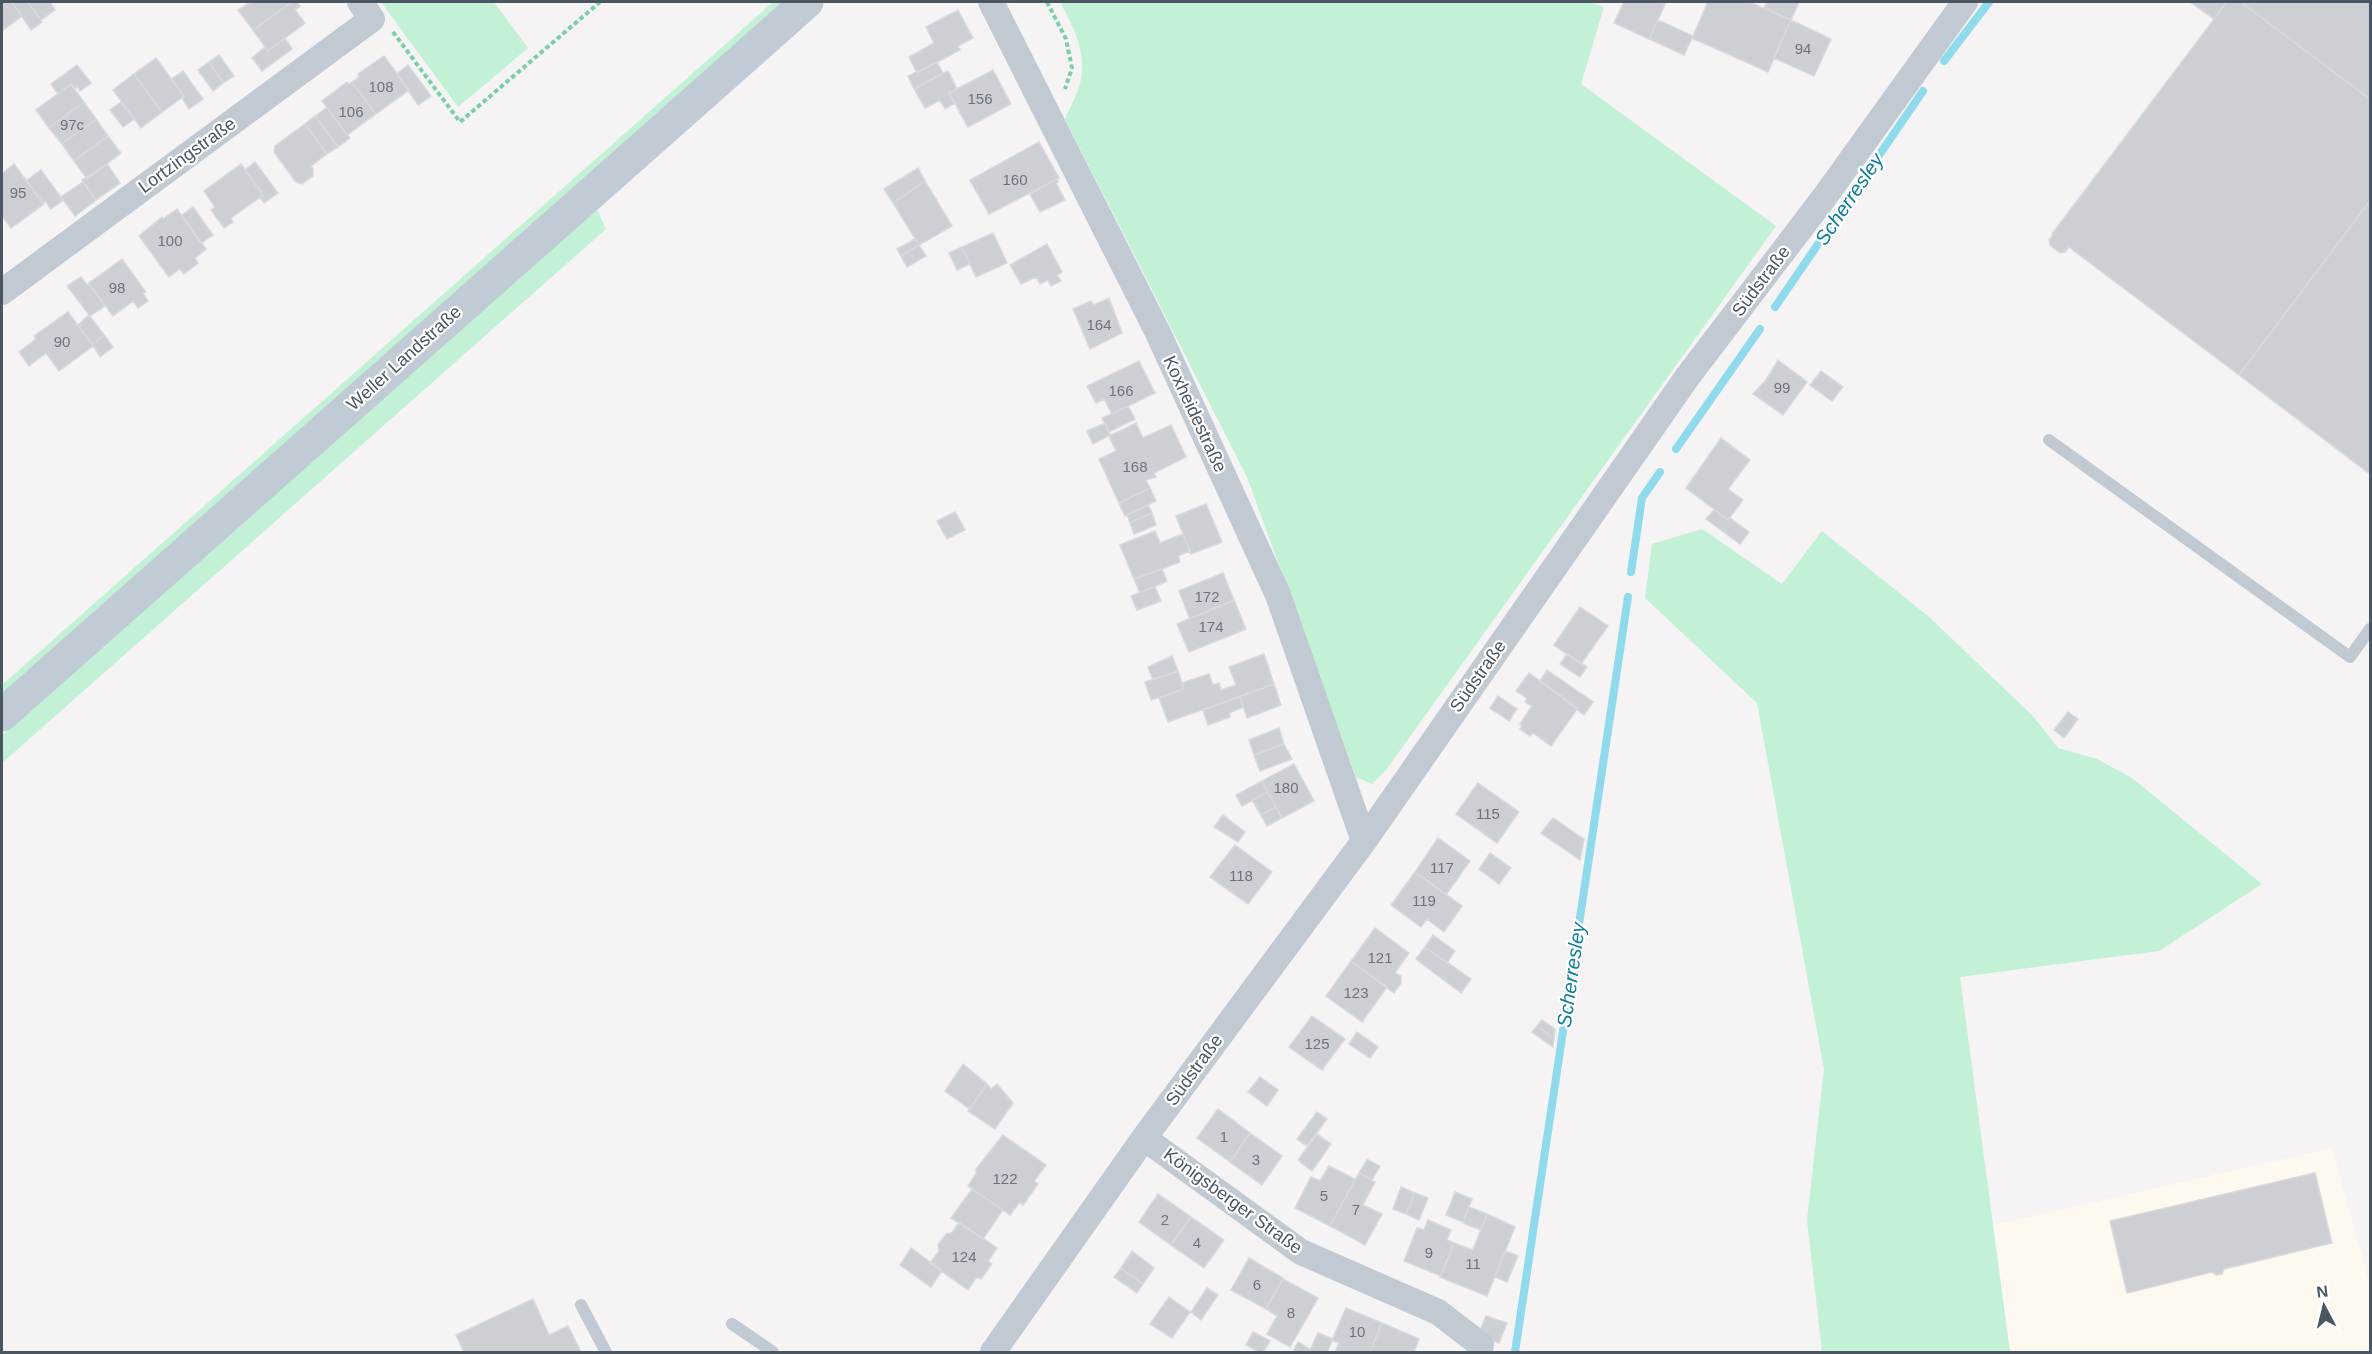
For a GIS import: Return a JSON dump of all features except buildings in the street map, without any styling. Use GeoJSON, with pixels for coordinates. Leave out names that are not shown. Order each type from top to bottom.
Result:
{"type":"FeatureCollection","features":[{"type":"Feature","properties":{"kind":"main road","name":"Weller Landstraße"},"geometry":{"type":"LineString","coordinates":[[2,716],[807,2]]}},
{"type":"Feature","properties":{"kind":"street","name":"Koxheidestraße"},"geometry":{"type":"LineString","coordinates":[[991,2],[1158,333],[1278,595],[1364,841]]}},
{"type":"Feature","properties":{"kind":"street","name":"Südstraße"},"geometry":{"type":"LineString","coordinates":[[993,1353],[1144,1137],[1364,841],[1688,376],[1823,199],[1965,2]]}},
{"type":"Feature","properties":{"kind":"street","name":"Lortzingstraße"},"geometry":{"type":"LineString","coordinates":[[2,292],[366,10]]}},
{"type":"Feature","properties":{"kind":"street","name":"Königsberger Straße"},"geometry":{"type":"LineString","coordinates":[[1144,1137],[1301,1252],[1438,1312],[1481,1345]]}},
{"type":"Feature","properties":{"kind":"lane"},"geometry":{"type":"LineString","coordinates":[[2049,440],[2350,657],[2370,629]]}},
{"type":"Feature","properties":{"kind":"lane"},"geometry":{"type":"LineString","coordinates":[[581,1305],[606,1353]]}},
{"type":"Feature","properties":{"kind":"lane"},"geometry":{"type":"LineString","coordinates":[[732,1324],[773,1353]]}},
{"type":"Feature","properties":{"kind":"path"},"geometry":{"type":"LineString","coordinates":[[366,10],[393,32],[460,122],[600,2]]}},
{"type":"Feature","properties":{"kind":"path"},"geometry":{"type":"LineString","coordinates":[[1047,2],[1066,39],[1072,68],[1054,124]]}},
{"type":"Feature","properties":{"kind":"shaded area"},"geometry":{"type":"Polygon","coordinates":[[[2332,1148],[2370,1285],[2370,1352],[2010,1352],[1993,1225],[2332,1148]]]}},
{"type":"Feature","properties":{"kind":"green space"},"geometry":{"type":"Polygon","coordinates":[[[381,2],[494,2],[528,48],[458,107],[381,2]]]}},
{"type":"Feature","properties":{"kind":"green space"},"geometry":{"type":"Polygon","coordinates":[[[773,2],[784,2],[2,695],[2,685],[773,2]]]}},
{"type":"Feature","properties":{"kind":"green space"},"geometry":{"type":"Polygon","coordinates":[[[1060,2],[1589,2],[1604,7],[1581,84],[1776,226],[1386,770],[1372,784],[1356,777],[1247,477],[1065,119],[1080,84],[1082,58],[1074,29],[1060,2]]]}},
{"type":"Feature","properties":{"kind":"green space"},"geometry":{"type":"Polygon","coordinates":[[[596,207],[606,229],[2,763],[2,735],[596,207]]]}},
{"type":"Feature","properties":{"kind":"green space"},"geometry":{"type":"Polygon","coordinates":[[[1702,529],[1782,584],[1822,531],[1928,616],[2032,715],[2058,748],[2097,759],[2132,778],[2262,884],[2159,951],[1960,977],[2010,1352],[1822,1352],[1807,1220],[1824,1069],[1757,703],[1645,598],[1652,544],[1702,529]]]}},
{"type":"Feature","properties":{"kind":"waterway","name":"Scherresley"},"geometry":{"type":"LineString","coordinates":[[1944,61],[1989,2]]}},
{"type":"Feature","properties":{"kind":"waterway","name":"Scherresley"},"geometry":{"type":"LineString","coordinates":[[1775,307],[1923,91]]}},
{"type":"Feature","properties":{"kind":"waterway","name":"Scherresley"},"geometry":{"type":"LineString","coordinates":[[1676,449],[1760,329]]}},
{"type":"Feature","properties":{"kind":"waterway","name":"Scherresley"},"geometry":{"type":"LineString","coordinates":[[1631,572],[1642,498],[1660,472]]}},
{"type":"Feature","properties":{"kind":"waterway","name":"Scherresley"},"geometry":{"type":"LineString","coordinates":[[1515,1352],[1628,597]]}}]}
